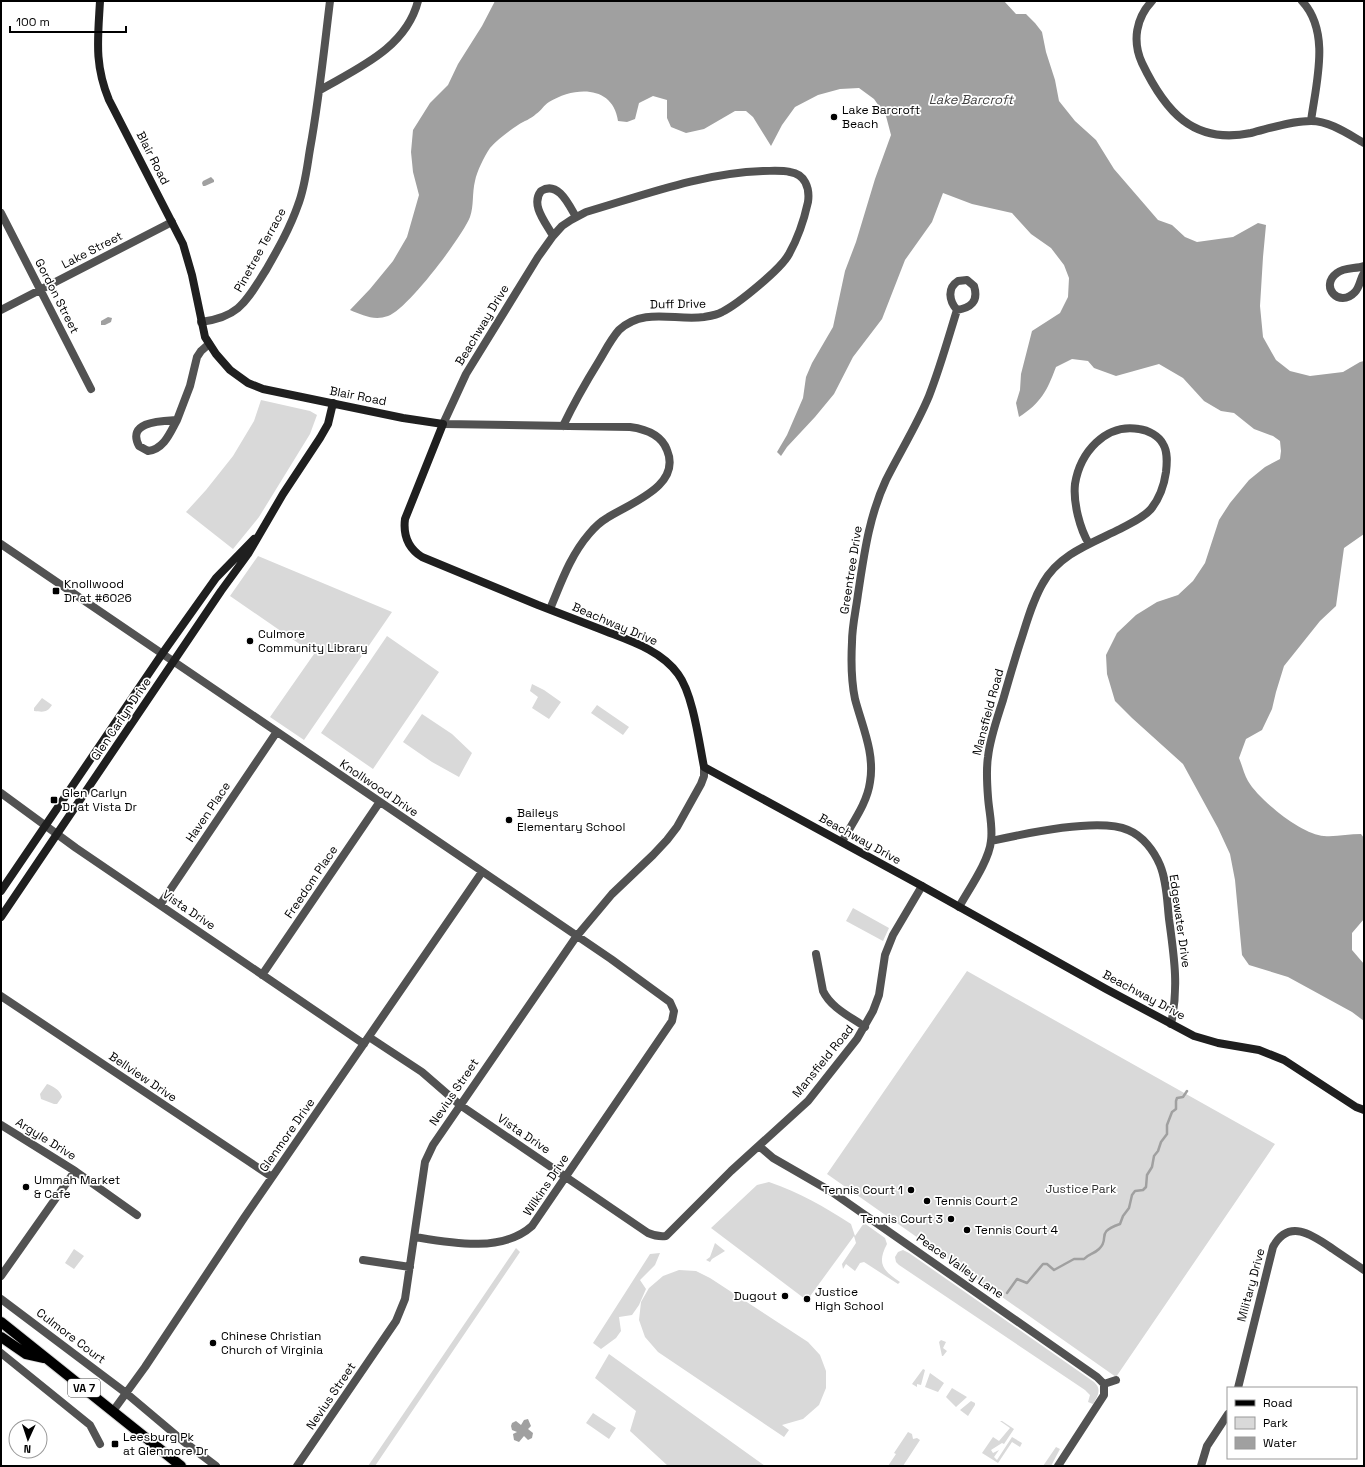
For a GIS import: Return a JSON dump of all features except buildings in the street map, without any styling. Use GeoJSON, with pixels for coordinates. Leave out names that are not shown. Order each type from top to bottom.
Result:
{"type":"FeatureCollection","features":[{"type":"Feature","properties":{"kind":"main road","name":"VA 7"},"geometry":{"type":"LineString","coordinates":[[1,1322],[181,1466]]}},
{"type":"Feature","properties":{"kind":"main road","name":"VA 7"},"geometry":{"type":"LineString","coordinates":[[1,1337],[26,1354],[46,1358]]}},
{"type":"Feature","properties":{"kind":"street","name":"Blair Road"},"geometry":{"type":"LineString","coordinates":[[100,1],[98,50],[101,77],[109,100],[183,244],[188,258],[203,332],[209,344],[230,370],[248,383],[263,389],[403,418],[443,424],[630,427],[641,429],[657,436],[663,442],[670,459],[666,476],[655,490],[606,518],[589,534],[574,554],[550,609]]}},
{"type":"Feature","properties":{"kind":"street","name":"Pinetree Terrace"},"geometry":{"type":"LineString","coordinates":[[201,322],[214,320],[229,315],[245,303],[287,232],[303,190],[320,90],[330,1]]}},
{"type":"Feature","properties":{"kind":"street"},"geometry":{"type":"LineString","coordinates":[[320,90],[364,64],[392,45],[408,26],[414,15],[418,1]]}},
{"type":"Feature","properties":{"kind":"street"},"geometry":{"type":"LineString","coordinates":[[1152,1],[1144,12],[1137,26],[1137,47],[1141,60],[1160,94],[1176,114],[1186,122],[1206,132],[1227,136],[1287,124],[1311,121],[1327,124],[1364,143]]}},
{"type":"Feature","properties":{"kind":"street"},"geometry":{"type":"LineString","coordinates":[[1305,3],[1315,22],[1319,47],[1311,121]]}},
{"type":"Feature","properties":{"kind":"street","name":"Beachway Drive"},"geometry":{"type":"LineString","coordinates":[[798,174],[786,171],[754,172],[698,180],[586,212],[562,226],[538,257],[466,374],[443,424],[405,519],[404,526],[407,542],[416,554],[422,557],[654,652],[672,666],[679,676],[690,699],[704,767],[1171,1024],[1204,1040],[1245,1047],[1272,1054],[1284,1060],[1356,1107],[1364,1110]]}},
{"type":"Feature","properties":{"kind":"street","name":"Duff Drive"},"geometry":{"type":"LineString","coordinates":[[564,426],[588,379],[619,330],[629,323],[647,316],[658,315],[692,318],[721,313],[749,293],[781,264],[788,256],[796,240],[807,203],[808,188],[806,182],[798,174]]}},
{"type":"Feature","properties":{"kind":"street"},"geometry":{"type":"LineString","coordinates":[[553,236],[537,205],[537,199],[541,191],[549,188],[558,191],[576,217]]}},
{"type":"Feature","properties":{"kind":"street","name":"Gordon Street"},"geometry":{"type":"LineString","coordinates":[[1,213],[91,390]]}},
{"type":"Feature","properties":{"kind":"street","name":"Lake Street"},"geometry":{"type":"LineString","coordinates":[[1,310],[172,222]]}},
{"type":"Feature","properties":{"kind":"street"},"geometry":{"type":"LineString","coordinates":[[1364,266],[1338,272],[1333,276],[1330,281],[1330,290],[1333,295],[1345,298],[1351,296],[1358,288],[1364,273]]}},
{"type":"Feature","properties":{"kind":"street","name":"Greentree Drive"},"geometry":{"type":"LineString","coordinates":[[842,842],[866,798],[870,782],[870,753],[855,698],[851,670],[852,640],[872,517],[886,480],[918,421],[929,397],[956,310]]}},
{"type":"Feature","properties":{"kind":"street"},"geometry":{"type":"LineString","coordinates":[[177,420],[154,422],[143,426],[137,432],[136,437],[139,446],[148,451],[156,449],[162,445],[177,420],[190,386],[197,358],[201,351],[209,344]]}},
{"type":"Feature","properties":{"kind":"street","name":"Glen Carlyn Drive"},"geometry":{"type":"LineString","coordinates":[[1,917],[230,578],[248,554],[283,494],[324,431],[330,418],[333,403]]}},
{"type":"Feature","properties":{"kind":"street","name":"Mansfield Road"},"geometry":{"type":"LineString","coordinates":[[959,907],[987,857],[991,841],[992,831],[988,797],[987,768],[988,754],[1009,677],[1031,608],[1045,580],[1056,567],[1072,553],[1137,520],[1150,510],[1158,499],[1165,480],[1167,463],[1166,451],[1163,442],[1155,435],[1145,430],[1131,427],[1116,429],[1101,437],[1088,451],[1079,468],[1075,486],[1082,533],[1089,544]]}},
{"type":"Feature","properties":{"kind":"street","name":"Glen Carlyn Drive"},"geometry":{"type":"LineString","coordinates":[[1,891],[162,654],[216,578],[260,534]]}},
{"type":"Feature","properties":{"kind":"street","name":"Knollwood Drive"},"geometry":{"type":"LineString","coordinates":[[1,544],[173,663],[667,999],[673,1006],[674,1016],[634,1077]]}},
{"type":"Feature","properties":{"kind":"street","name":"Haven Place"},"geometry":{"type":"LineString","coordinates":[[160,905],[276,733]]}},
{"type":"Feature","properties":{"kind":"street","name":"Nevius Street"},"geometry":{"type":"LineString","coordinates":[[297,1466],[396,1321],[405,1299],[425,1162],[433,1145],[576,937],[612,894],[653,855],[677,826],[702,784],[704,767]]}},
{"type":"Feature","properties":{"kind":"street","name":"Vista Drive"},"geometry":{"type":"LineString","coordinates":[[1,793],[160,905],[364,1044]]}},
{"type":"Feature","properties":{"kind":"street","name":"Freedom Place"},"geometry":{"type":"LineString","coordinates":[[262,975],[379,802]]}},
{"type":"Feature","properties":{"kind":"street","name":"Edgewater Drive"},"geometry":{"type":"LineString","coordinates":[[991,841],[1023,834],[1100,825],[1115,826],[1127,829],[1143,840],[1154,854],[1160,866],[1166,894],[1176,984],[1171,1024]]}},
{"type":"Feature","properties":{"kind":"street","name":"Glenmore Drive"},"geometry":{"type":"LineString","coordinates":[[112,1411],[145,1367],[272,1177],[482,872]]}},
{"type":"Feature","properties":{"kind":"street","name":"Mansfield Road"},"geometry":{"type":"LineString","coordinates":[[671,1233],[759,1146],[808,1101],[857,1039],[873,1011],[888,948],[902,918],[922,886]]}},
{"type":"Feature","properties":{"kind":"street"},"geometry":{"type":"LineString","coordinates":[[816,954],[823,991],[826,997],[832,1004],[865,1027]]}},
{"type":"Feature","properties":{"kind":"street","name":"Bellview Drive"},"geometry":{"type":"LineString","coordinates":[[1,996],[272,1177]]}},
{"type":"Feature","properties":{"kind":"street","name":"Vista Drive"},"geometry":{"type":"LineString","coordinates":[[369,1037],[422,1072],[460,1105],[648,1233],[661,1237],[671,1233]]}},
{"type":"Feature","properties":{"kind":"street","name":"Wilkins Drive"},"geometry":{"type":"LineString","coordinates":[[415,1237],[468,1244],[504,1240],[517,1236],[532,1226],[634,1077]]}},
{"type":"Feature","properties":{"kind":"street","name":"Argyle Drive"},"geometry":{"type":"LineString","coordinates":[[1,1125],[75,1171],[137,1215]]}},
{"type":"Feature","properties":{"kind":"street","name":"Peace Valley Lane"},"geometry":{"type":"LineString","coordinates":[[759,1146],[773,1158],[832,1192],[900,1238],[1097,1376],[1104,1384]]}},
{"type":"Feature","properties":{"kind":"street"},"geometry":{"type":"LineString","coordinates":[[1,1276],[75,1171]]}},
{"type":"Feature","properties":{"kind":"street","name":"Military Drive"},"geometry":{"type":"LineString","coordinates":[[1238,1387],[1273,1248],[1280,1237],[1292,1232],[1307,1233],[1364,1270]]}},
{"type":"Feature","properties":{"kind":"street"},"geometry":{"type":"LineString","coordinates":[[363,1260],[410,1267]]}},
{"type":"Feature","properties":{"kind":"street","name":"Culmore Court"},"geometry":{"type":"LineString","coordinates":[[1,1298],[126,1393],[183,1441],[216,1466]]}},
{"type":"Feature","properties":{"kind":"street"},"geometry":{"type":"LineString","coordinates":[[1,1353],[90,1425],[100,1444]]}},
{"type":"Feature","properties":{"kind":"street"},"geometry":{"type":"LineString","coordinates":[[1058,1466],[1104,1395],[1104,1384],[1116,1380]]}},
{"type":"Feature","properties":{"kind":"street"},"geometry":{"type":"LineString","coordinates":[[1201,1466],[1207,1446],[1227,1416]]}},
{"type":"Feature","properties":{"kind":"green space"},"geometry":{"type":"Polygon","coordinates":[[[261,400],[310,411],[317,415],[310,434],[259,517],[233,549],[186,512],[233,456],[254,421],[261,400]]]}},
{"type":"Feature","properties":{"kind":"green space"},"geometry":{"type":"Polygon","coordinates":[[[258,556],[392,612],[304,740],[270,717],[314,654],[230,596],[258,556]]]}},
{"type":"Feature","properties":{"kind":"green space"},"geometry":{"type":"Polygon","coordinates":[[[387,636],[439,672],[373,769],[321,733],[387,636]]]}},
{"type":"Feature","properties":{"kind":"green space"},"geometry":{"type":"Polygon","coordinates":[[[532,684],[544,690],[561,702],[549,719],[532,708],[538,697],[530,691],[532,684]]]}},
{"type":"Feature","properties":{"kind":"green space"},"geometry":{"type":"Polygon","coordinates":[[[42,698],[52,705],[44,711],[34,711],[34,708],[42,698]]]}},
{"type":"Feature","properties":{"kind":"green space"},"geometry":{"type":"Polygon","coordinates":[[[597,705],[629,727],[623,735],[591,713],[597,705]]]}},
{"type":"Feature","properties":{"kind":"green space"},"geometry":{"type":"Polygon","coordinates":[[[422,714],[452,734],[472,753],[459,777],[432,762],[403,742],[422,714]]]}},
{"type":"Feature","properties":{"kind":"green space"},"geometry":{"type":"Polygon","coordinates":[[[853,908],[889,928],[883,941],[846,921],[853,908]]]}},
{"type":"Feature","properties":{"kind":"green space","name":"Justice Park"},"geometry":{"type":"Polygon","coordinates":[[[967,971],[1275,1144],[1116,1377],[827,1174],[967,971]]]}},
{"type":"Feature","properties":{"kind":"green space"},"geometry":{"type":"Polygon","coordinates":[[[47,1084],[60,1092],[62,1097],[57,1104],[41,1099],[40,1094],[47,1084]]]}},
{"type":"Feature","properties":{"kind":"green space"},"geometry":{"type":"Polygon","coordinates":[[[769,1182],[802,1195],[841,1217],[851,1224],[855,1236],[864,1223],[885,1238],[887,1244],[882,1256],[883,1266],[889,1274],[900,1282],[898,1284],[864,1262],[860,1263],[855,1271],[846,1264],[843,1269],[842,1264],[856,1243],[854,1236],[808,1299],[805,1299],[711,1228],[757,1185],[769,1182]]]}},
{"type":"Feature","properties":{"kind":"green space"},"geometry":{"type":"Polygon","coordinates":[[[715,1243],[725,1251],[712,1259],[710,1262],[706,1260],[710,1257],[715,1243]]]}},
{"type":"Feature","properties":{"kind":"green space"},"geometry":{"type":"Polygon","coordinates":[[[516,1248],[520,1252],[375,1466],[368,1466],[516,1248]]]}},
{"type":"Feature","properties":{"kind":"green space"},"geometry":{"type":"Polygon","coordinates":[[[74,1249],[84,1256],[74,1269],[65,1263],[74,1249]]]}},
{"type":"Feature","properties":{"kind":"green space"},"geometry":{"type":"Polygon","coordinates":[[[903,1250],[1094,1382],[1099,1390],[1093,1404],[1088,1402],[1090,1395],[1085,1390],[899,1265],[896,1262],[895,1257],[898,1252],[903,1250]]]}},
{"type":"Feature","properties":{"kind":"green space"},"geometry":{"type":"Polygon","coordinates":[[[660,1253],[655,1265],[640,1280],[646,1289],[639,1305],[632,1315],[619,1317],[621,1331],[616,1338],[601,1349],[593,1343],[650,1254],[660,1253]]]}},
{"type":"Feature","properties":{"kind":"green space"},"geometry":{"type":"Polygon","coordinates":[[[679,1270],[696,1271],[710,1278],[808,1342],[820,1355],[826,1371],[826,1388],[819,1405],[803,1419],[782,1425],[789,1430],[784,1437],[658,1352],[645,1337],[639,1320],[641,1302],[649,1288],[663,1276],[679,1270]]]}},
{"type":"Feature","properties":{"kind":"green space"},"geometry":{"type":"Polygon","coordinates":[[[941,1340],[946,1342],[943,1348],[947,1351],[943,1356],[939,1342],[941,1340]]]}},
{"type":"Feature","properties":{"kind":"green space"},"geometry":{"type":"Polygon","coordinates":[[[609,1354],[765,1466],[668,1466],[630,1431],[636,1411],[595,1378],[609,1354]]]}},
{"type":"Feature","properties":{"kind":"green space"},"geometry":{"type":"Polygon","coordinates":[[[923,1369],[925,1370],[921,1385],[917,1384],[917,1387],[912,1384],[923,1369]]]}},
{"type":"Feature","properties":{"kind":"green space"},"geometry":{"type":"Polygon","coordinates":[[[930,1373],[944,1383],[938,1392],[925,1387],[930,1373]]]}},
{"type":"Feature","properties":{"kind":"green space"},"geometry":{"type":"Polygon","coordinates":[[[952,1388],[967,1397],[956,1407],[946,1397],[952,1388]]]}},
{"type":"Feature","properties":{"kind":"green space"},"geometry":{"type":"Polygon","coordinates":[[[971,1401],[975,1403],[975,1405],[968,1416],[960,1410],[971,1401]]]}},
{"type":"Feature","properties":{"kind":"green space"},"geometry":{"type":"Polygon","coordinates":[[[593,1413],[616,1428],[609,1439],[586,1423],[593,1413]]]}},
{"type":"Feature","properties":{"kind":"green space"},"geometry":{"type":"Polygon","coordinates":[[[1000,1421],[1014,1429],[1004,1444],[1002,1443],[991,1450],[993,1453],[999,1450],[994,1457],[997,1460],[1012,1437],[1022,1443],[1020,1447],[1012,1442],[998,1463],[982,1453],[993,1437],[999,1441],[1010,1428],[1000,1421]]]}},
{"type":"Feature","properties":{"kind":"green space"},"geometry":{"type":"Polygon","coordinates":[[[908,1432],[912,1434],[913,1439],[917,1438],[920,1440],[903,1466],[888,1466],[896,1454],[894,1453],[908,1432]]]}},
{"type":"Feature","properties":{"kind":"green space"},"geometry":{"type":"Polygon","coordinates":[[[1056,1447],[1060,1449],[1051,1466],[1043,1466],[1056,1447]]]}},
{"type":"Feature","properties":{"kind":"water","name":"Lake Barcroft"},"geometry":{"type":"Polygon","coordinates":[[[495,1],[1004,1],[1016,14],[1026,14],[1042,32],[1059,101],[1075,121],[1096,140],[1114,169],[1158,220],[1172,225],[1185,237],[1197,242],[1233,237],[1258,223],[1266,225],[1260,306],[1263,337],[1276,360],[1290,371],[1310,376],[1343,372],[1364,361],[1364,534],[1344,548],[1336,606],[1320,621],[1284,666],[1272,709],[1262,730],[1246,739],[1239,758],[1248,781],[1254,789],[1271,806],[1293,823],[1304,830],[1324,836],[1361,834],[1364,838],[1364,919],[1352,933],[1352,950],[1364,964],[1364,1021],[1352,1012],[1288,977],[1249,965],[1242,955],[1235,880],[1230,854],[1218,828],[1183,764],[1115,701],[1107,674],[1106,655],[1117,633],[1136,615],[1157,602],[1178,595],[1193,581],[1205,563],[1219,520],[1230,503],[1249,480],[1265,467],[1280,459],[1280,441],[1273,436],[1254,429],[1234,413],[1221,411],[1204,401],[1183,378],[1159,364],[1116,376],[1094,368],[1088,361],[1072,359],[1056,367],[1050,383],[1042,396],[1033,407],[1019,417],[1016,403],[1020,390],[1021,374],[1032,331],[1060,313],[1068,297],[1069,278],[1064,265],[1051,248],[1031,234],[1012,213],[972,204],[943,193],[932,222],[905,260],[882,319],[853,357],[834,394],[787,447],[781,456],[777,452],[787,435],[803,398],[806,377],[812,363],[833,327],[845,271],[891,135],[886,116],[874,99],[859,88],[840,89],[818,95],[795,107],[782,125],[771,146],[753,117],[746,111],[735,111],[704,129],[686,133],[671,127],[667,118],[667,100],[653,96],[639,103],[635,119],[627,122],[618,121],[615,109],[609,101],[601,95],[581,91],[559,97],[549,102],[530,119],[511,130],[490,148],[476,177],[473,204],[470,217],[465,227],[446,256],[408,301],[397,311],[388,316],[378,318],[368,317],[350,310],[393,261],[407,237],[419,195],[413,172],[411,152],[413,130],[430,103],[448,85],[458,64],[482,26],[495,1]]]}},
{"type":"Feature","properties":{"kind":"water"},"geometry":{"type":"Polygon","coordinates":[[[211,177],[214,182],[203,186],[203,181],[211,177]]]}},
{"type":"Feature","properties":{"kind":"water"},"geometry":{"type":"Polygon","coordinates":[[[108,317],[112,318],[111,322],[101,325],[101,321],[108,317]]]}},
{"type":"Feature","properties":{"kind":"water"},"geometry":{"type":"Polygon","coordinates":[[[528,1419],[531,1426],[528,1429],[533,1433],[532,1438],[528,1440],[524,1436],[519,1442],[514,1440],[513,1434],[517,1432],[512,1430],[512,1423],[516,1421],[521,1425],[524,1420],[528,1419]]]}},
{"type":"Feature","properties":{"kind":"waterway"},"geometry":{"type":"LineString","coordinates":[[1007,1293],[1017,1279],[1027,1283],[1043,1264],[1047,1264],[1054,1270],[1074,1259],[1084,1259],[1099,1249],[1104,1242],[1104,1236],[1107,1230],[1120,1224],[1123,1216],[1129,1208],[1132,1195],[1135,1191],[1143,1190],[1146,1187],[1147,1175],[1152,1167],[1154,1156],[1167,1134],[1167,1125],[1172,1112],[1176,1109],[1177,1098],[1183,1097],[1187,1091]]}},
{"type":"Feature","properties":{"kind":"place","name":"Lake Barcroft Beach"},"geometry":{"type":"Point","coordinates":[834,117]}},
{"type":"Feature","properties":{"kind":"place","name":"Knollwood Dr at #6026"},"geometry":{"type":"Point","coordinates":[56,591]}},
{"type":"Feature","properties":{"kind":"place","name":"Culmore Community Library"},"geometry":{"type":"Point","coordinates":[250,641]}},
{"type":"Feature","properties":{"kind":"place","name":"Glen Carlyn Dr at Vista Dr"},"geometry":{"type":"Point","coordinates":[54,800]}},
{"type":"Feature","properties":{"kind":"place","name":"Baileys Elementary School"},"geometry":{"type":"Point","coordinates":[509,820]}},
{"type":"Feature","properties":{"kind":"place","name":"Ummah Market & Cafe"},"geometry":{"type":"Point","coordinates":[26,1187]}},
{"type":"Feature","properties":{"kind":"place","name":"Tennis Court 1"},"geometry":{"type":"Point","coordinates":[911,1190]}},
{"type":"Feature","properties":{"kind":"place","name":"Tennis Court 2"},"geometry":{"type":"Point","coordinates":[927,1201]}},
{"type":"Feature","properties":{"kind":"place","name":"Tennis Court 3"},"geometry":{"type":"Point","coordinates":[951,1219]}},
{"type":"Feature","properties":{"kind":"place","name":"Tennis Court 4"},"geometry":{"type":"Point","coordinates":[967,1230]}},
{"type":"Feature","properties":{"kind":"place","name":"Dugout"},"geometry":{"type":"Point","coordinates":[785,1296]}},
{"type":"Feature","properties":{"kind":"place","name":"Justice High School"},"geometry":{"type":"Point","coordinates":[807,1299]}},
{"type":"Feature","properties":{"kind":"place","name":"Chinese Christian Church of Virginia"},"geometry":{"type":"Point","coordinates":[213,1343]}},
{"type":"Feature","properties":{"kind":"place","name":"Leesburg Pk at Glenmore Dr"},"geometry":{"type":"Point","coordinates":[115,1444]}}]}
